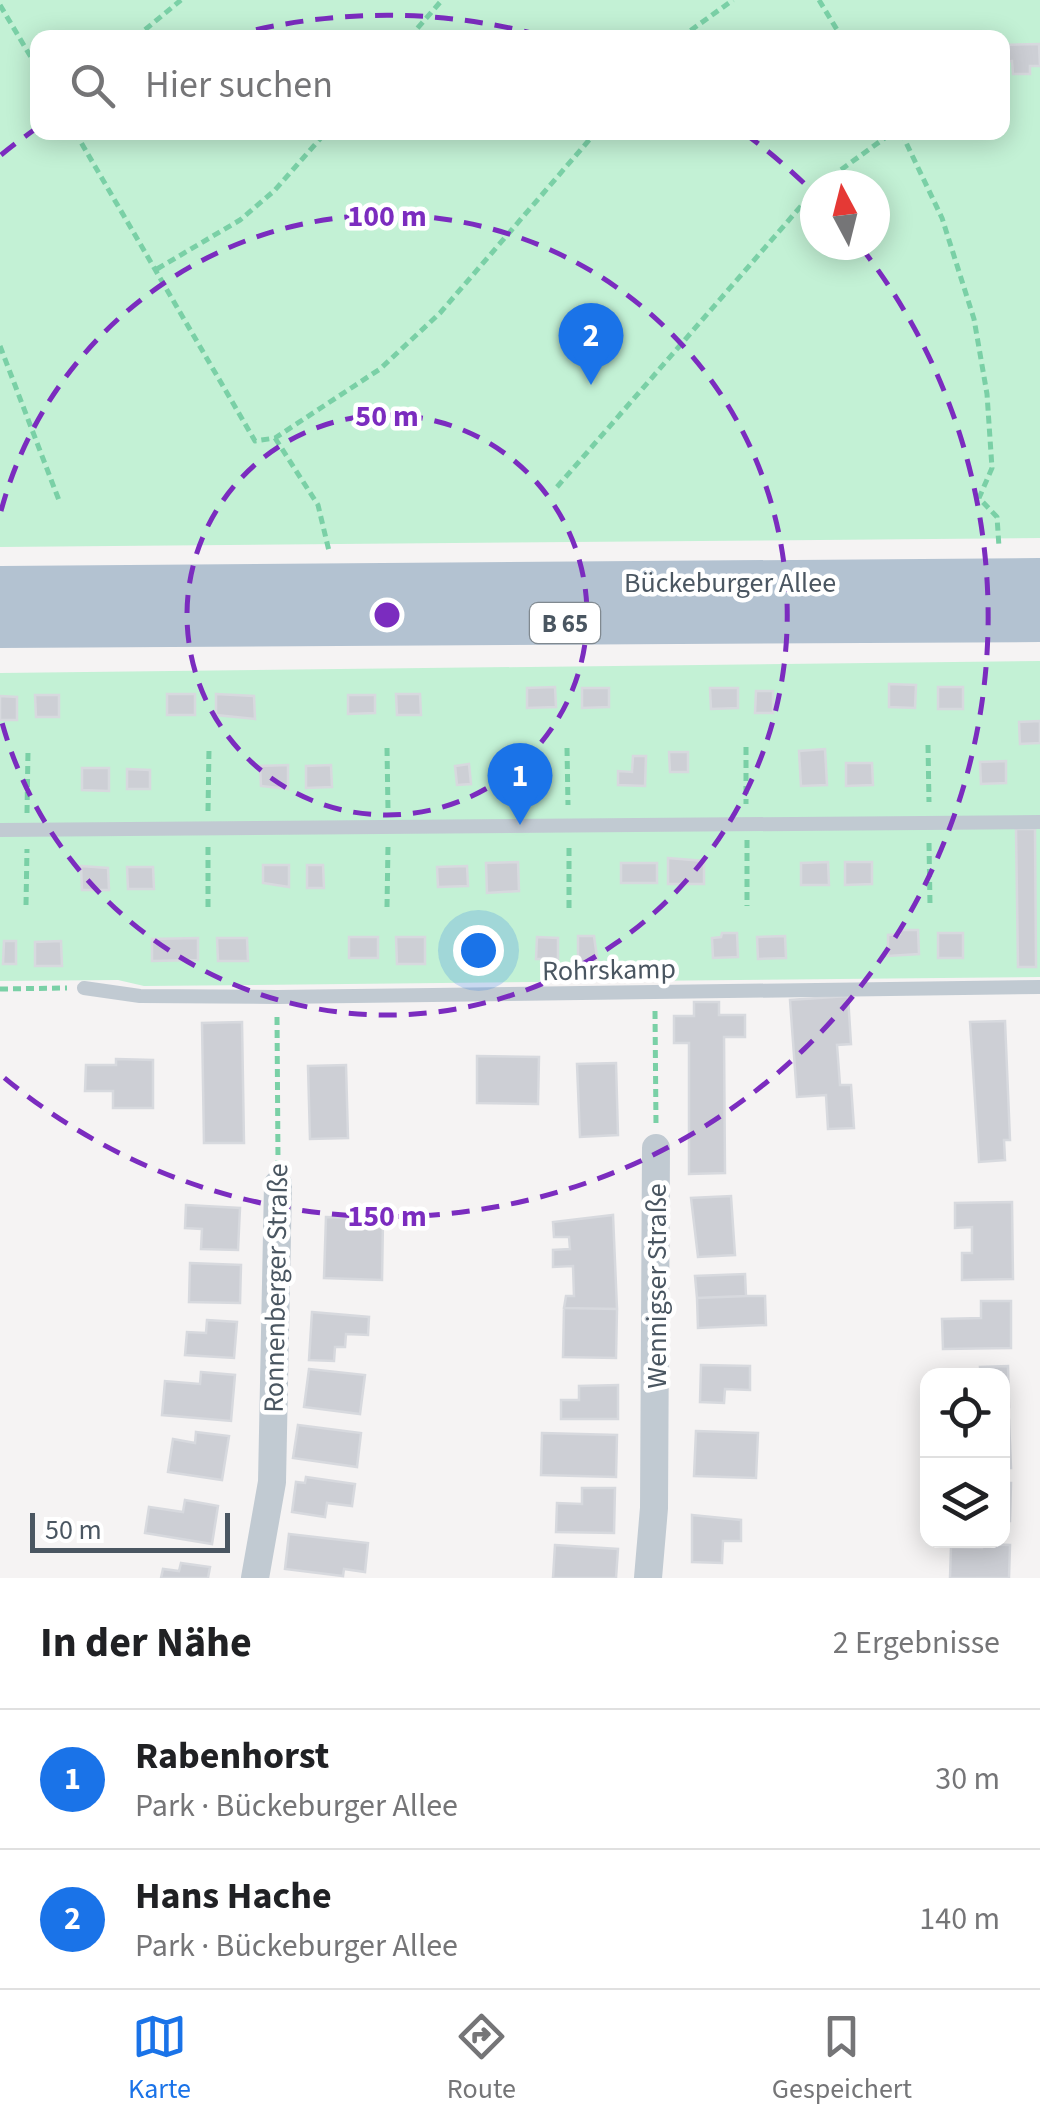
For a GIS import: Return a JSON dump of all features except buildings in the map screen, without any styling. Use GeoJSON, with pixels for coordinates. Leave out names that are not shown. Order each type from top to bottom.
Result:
{"type":"FeatureCollection","features":[{"type":"Feature","properties":{"kind":"main road","name":"Bückeburger Allee"},"geometry":{"type":"LineString","coordinates":[[0,587],[1040,580]]}},
{"type":"Feature","properties":{"kind":"main road","name":"Bückeburger Allee"},"geometry":{"type":"LineString","coordinates":[[0,627],[1040,620]]}},
{"type":"Feature","properties":{"kind":"street","name":"Wennigser Straße"},"geometry":{"type":"LineString","coordinates":[[648,1578],[654,1508],[656,1148]]}},
{"type":"Feature","properties":{"kind":"street","name":"Ronnenberger Straße"},"geometry":{"type":"LineString","coordinates":[[255,1578],[272,1482],[278,1184]]}},
{"type":"Feature","properties":{"kind":"lane"},"geometry":{"type":"LineString","coordinates":[[0,830],[1040,822]]}},
{"type":"Feature","properties":{"kind":"lane","name":"Rohrskamp"},"geometry":{"type":"LineString","coordinates":[[84,988],[140,996],[277,997],[1040,987]]}},
{"type":"Feature","properties":{"kind":"path"},"geometry":{"type":"LineString","coordinates":[[145,30],[181,0]]}},
{"type":"Feature","properties":{"kind":"path"},"geometry":{"type":"LineString","coordinates":[[416,30],[442,0]]}},
{"type":"Feature","properties":{"kind":"path"},"geometry":{"type":"LineString","coordinates":[[691,30],[733,0]]}},
{"type":"Feature","properties":{"kind":"path"},"geometry":{"type":"LineString","coordinates":[[819,0],[837,30]]}},
{"type":"Feature","properties":{"kind":"path"},"geometry":{"type":"LineString","coordinates":[[0,6],[30,56]]}},
{"type":"Feature","properties":{"kind":"path"},"geometry":{"type":"LineString","coordinates":[[81,140],[255,441],[275,438],[380,369],[440,313],[589,140]]}},
{"type":"Feature","properties":{"kind":"path"},"geometry":{"type":"LineString","coordinates":[[157,269],[240,220],[274,191],[319,140]]}},
{"type":"Feature","properties":{"kind":"path"},"geometry":{"type":"LineString","coordinates":[[840,170],[881,140]]}},
{"type":"Feature","properties":{"kind":"path"},"geometry":{"type":"LineString","coordinates":[[904,140],[942,218],[974,319],[987,394],[992,468],[979,498],[997,517],[999,555]]}},
{"type":"Feature","properties":{"kind":"path"},"geometry":{"type":"LineString","coordinates":[[556,488],[800,207]]}},
{"type":"Feature","properties":{"kind":"path"},"geometry":{"type":"LineString","coordinates":[[0,346],[60,503]]}},
{"type":"Feature","properties":{"kind":"path"},"geometry":{"type":"LineString","coordinates":[[275,438],[318,505],[326,528],[329,558]]}},
{"type":"Feature","properties":{"kind":"path"},"geometry":{"type":"LineString","coordinates":[[0,989],[84,988]]}},
{"type":"Feature","properties":{"kind":"path","name":"Wennigser Straße"},"geometry":{"type":"LineString","coordinates":[[655,993],[656,1148]]}},
{"type":"Feature","properties":{"kind":"path","name":"Ronnenberger Straße"},"geometry":{"type":"LineString","coordinates":[[277,997],[278,1184]]}},
{"type":"Feature","properties":{"kind":"green space"},"geometry":{"type":"Polygon","coordinates":[[[0,0],[1040,0],[1040,538],[0,547],[0,0]]]}},
{"type":"Feature","properties":{"kind":"green space"},"geometry":{"type":"Polygon","coordinates":[[[1040,661],[1040,977],[144,986],[118,980],[0,981],[0,673],[1040,661]]]}},
{"type":"Feature","properties":{"kind":"place","name":"Hans Hache"},"geometry":{"type":"Point","coordinates":[591,385]}},
{"type":"Feature","properties":{"kind":"place","name":"Rabenhorst"},"geometry":{"type":"Point","coordinates":[520,825]}}]}
